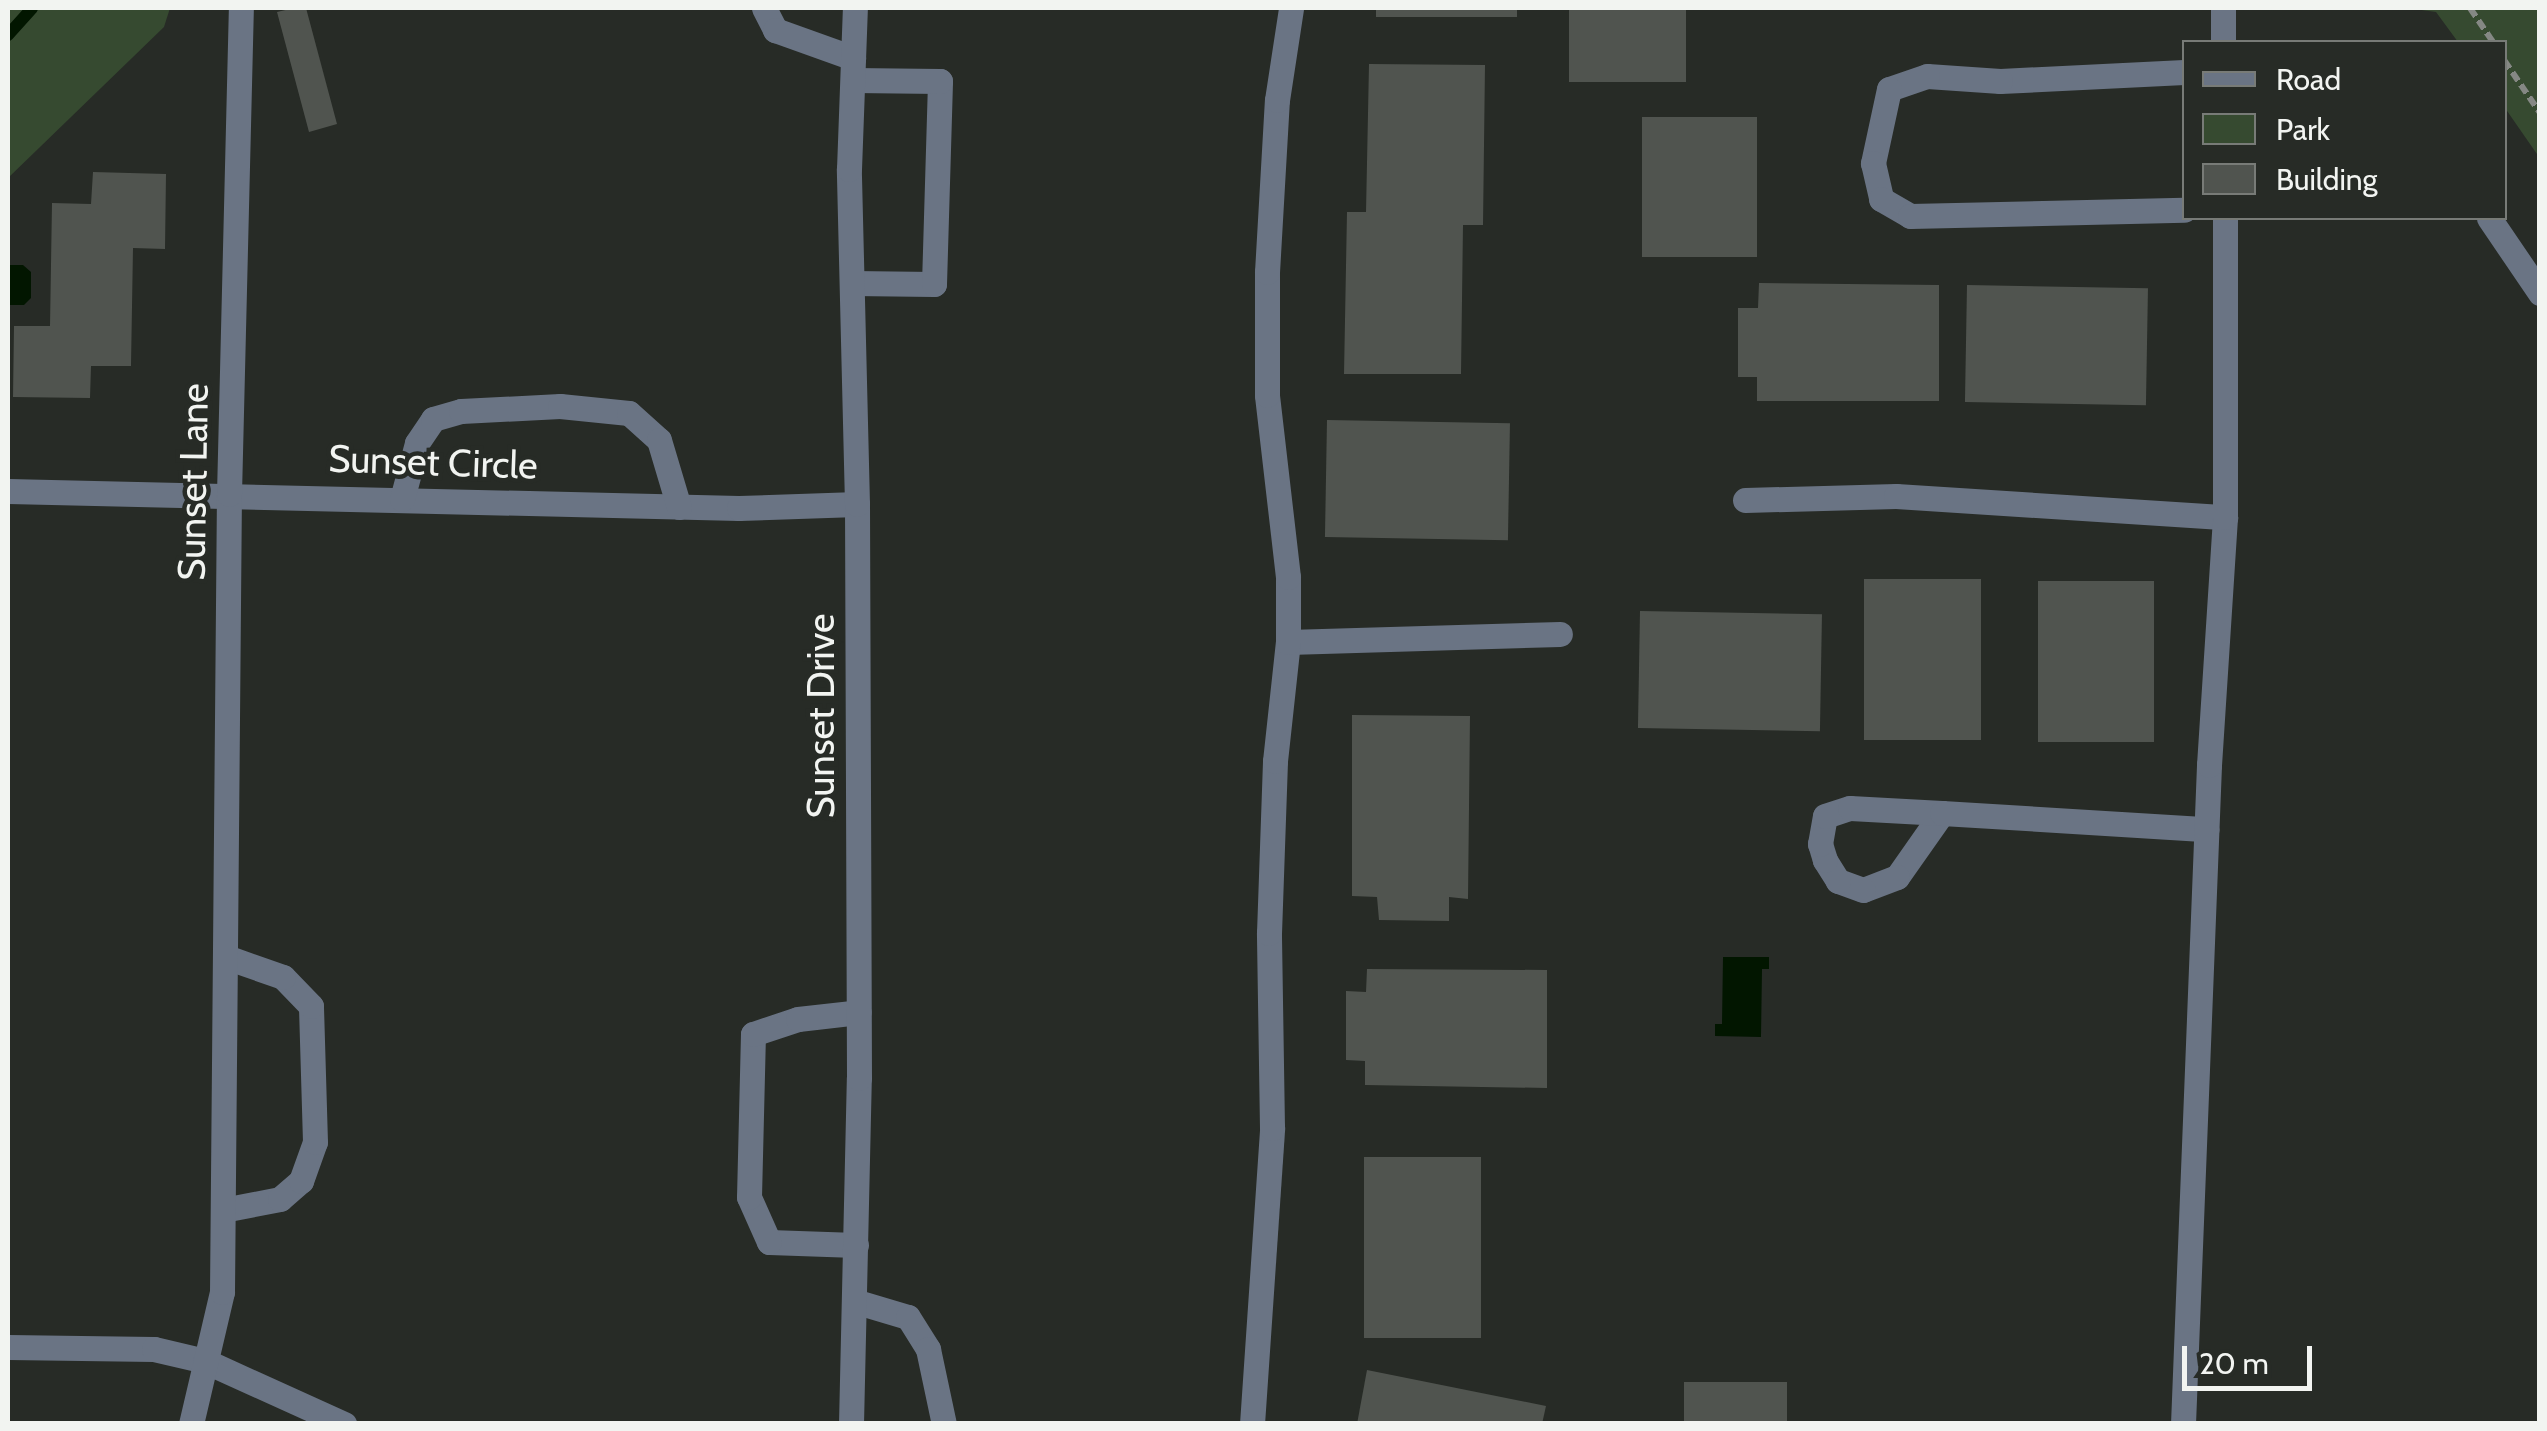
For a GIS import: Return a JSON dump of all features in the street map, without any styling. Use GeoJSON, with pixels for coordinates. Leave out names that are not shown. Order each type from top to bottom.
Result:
{"type":"FeatureCollection","features":[{"type":"Feature","properties":{"kind":"street","name":"Sunset Lane"},"geometry":{"type":"LineString","coordinates":[[191,1424],[222,1292],[229,494],[241,8]]}},
{"type":"Feature","properties":{"kind":"street"},"geometry":{"type":"LineString","coordinates":[[764,8],[776,30],[853,69],[940,82],[934,284],[852,283]]}},
{"type":"Feature","properties":{"kind":"street","name":"Sunset Drive"},"geometry":{"type":"LineString","coordinates":[[851,1424],[859,1012],[852,283],[855,8]]}},
{"type":"Feature","properties":{"kind":"street"},"geometry":{"type":"LineString","coordinates":[[1252,1424],[1272,1128],[1269,933],[1275,761],[1288,642],[1288,577],[1267,396],[1267,272],[1277,100],[1291,8]]}},
{"type":"Feature","properties":{"kind":"street"},"geometry":{"type":"LineString","coordinates":[[2223,8],[2223,40]]}},
{"type":"Feature","properties":{"kind":"street"},"geometry":{"type":"LineString","coordinates":[[2182,72],[2000,81],[1927,76],[1890,89],[1874,163],[1882,199],[1910,216],[2182,210]]}},
{"type":"Feature","properties":{"kind":"street"},"geometry":{"type":"LineString","coordinates":[[2183,1424],[2207,830],[2225,517],[2225,220]]}},
{"type":"Feature","properties":{"kind":"street"},"geometry":{"type":"LineString","coordinates":[[2490,220],[2540,293]]}},
{"type":"Feature","properties":{"kind":"street"},"geometry":{"type":"LineString","coordinates":[[402,499],[417,443],[433,420],[460,411],[560,406],[630,413],[659,440],[679,507]]}},
{"type":"Feature","properties":{"kind":"street","name":"Sunset Circle"},"geometry":{"type":"LineString","coordinates":[[8,491],[679,507],[857,504]]}},
{"type":"Feature","properties":{"kind":"street"},"geometry":{"type":"LineString","coordinates":[[1744,500],[1896,496],[2225,517]]}},
{"type":"Feature","properties":{"kind":"street"},"geometry":{"type":"LineString","coordinates":[[1288,642],[1560,634]]}},
{"type":"Feature","properties":{"kind":"street"},"geometry":{"type":"LineString","coordinates":[[1942,814],[1898,878],[1862,890],[1838,881],[1825,860],[1820,844],[1825,816],[1850,808],[2207,830]]}},
{"type":"Feature","properties":{"kind":"street"},"geometry":{"type":"LineString","coordinates":[[223,1210],[280,1200],[301,1180],[315,1142],[311,1006],[282,977],[226,958]]}},
{"type":"Feature","properties":{"kind":"street"},"geometry":{"type":"LineString","coordinates":[[856,1244],[768,1242],[748,1197],[753,1034],[798,1019],[859,1012]]}},
{"type":"Feature","properties":{"kind":"street"},"geometry":{"type":"LineString","coordinates":[[854,1301],[908,1317],[928,1348],[944,1424]]}},
{"type":"Feature","properties":{"kind":"street"},"geometry":{"type":"LineString","coordinates":[[8,1346],[59,1351],[154,1348],[205,1361],[344,1424]]}},
{"type":"Feature","properties":{"kind":"path"},"geometry":{"type":"LineString","coordinates":[[2470,8],[2492,40]]}},
{"type":"Feature","properties":{"kind":"path"},"geometry":{"type":"LineString","coordinates":[[2507,64],[2540,113]]}},
{"type":"Feature","properties":{"kind":"green space"},"geometry":{"type":"Polygon","coordinates":[[[8,8],[170,8],[164,27],[8,178],[8,8]]]}},
{"type":"Feature","properties":{"kind":"green space"},"geometry":{"type":"Polygon","coordinates":[[[2407,8],[2539,8],[2539,157],[2507,111],[2507,40],[2457,40],[2436,12],[2407,8]]]}},
{"type":"Feature","properties":{"kind":"shaded area"},"geometry":{"type":"Polygon","coordinates":[[[8,265],[23,265],[31,272],[31,298],[24,305],[8,305],[8,265]]]}},
{"type":"Feature","properties":{"kind":"shaded area"},"geometry":{"type":"Polygon","coordinates":[[[1723,957],[1769,957],[1769,969],[1762,969],[1761,1037],[1715,1036],[1715,1024],[1722,1024],[1723,957]]]}},
{"type":"Feature","properties":{"kind":"building"},"geometry":{"type":"Polygon","coordinates":[[[306,8],[337,124],[309,132],[277,12],[306,8]]]}},
{"type":"Feature","properties":{"kind":"building"},"geometry":{"type":"Polygon","coordinates":[[[1376,8],[1517,8],[1517,17],[1376,17],[1376,8]]]}},
{"type":"Feature","properties":{"kind":"building"},"geometry":{"type":"Polygon","coordinates":[[[1569,8],[1686,8],[1686,82],[1569,82],[1569,8]]]}},
{"type":"Feature","properties":{"kind":"building"},"geometry":{"type":"Polygon","coordinates":[[[1369,64],[1485,65],[1483,225],[1463,225],[1461,374],[1344,374],[1347,212],[1366,212],[1369,64]]]}},
{"type":"Feature","properties":{"kind":"building"},"geometry":{"type":"Polygon","coordinates":[[[1642,117],[1757,117],[1757,257],[1642,257],[1642,117]]]}},
{"type":"Feature","properties":{"kind":"building"},"geometry":{"type":"Polygon","coordinates":[[[93,172],[166,174],[165,249],[133,248],[131,366],[91,366],[90,398],[13,397],[14,326],[50,326],[52,203],[91,204],[93,172]]]}},
{"type":"Feature","properties":{"kind":"building"},"geometry":{"type":"Polygon","coordinates":[[[1759,283],[1939,285],[1939,401],[1757,401],[1757,377],[1738,377],[1738,308],[1758,308],[1759,283]]]}},
{"type":"Feature","properties":{"kind":"building"},"geometry":{"type":"Polygon","coordinates":[[[1967,285],[2148,288],[2146,405],[1965,402],[1967,285]]]}},
{"type":"Feature","properties":{"kind":"building"},"geometry":{"type":"Polygon","coordinates":[[[1327,420],[1510,423],[1508,540],[1325,537],[1327,420]]]}},
{"type":"Feature","properties":{"kind":"building"},"geometry":{"type":"Polygon","coordinates":[[[1864,579],[1981,579],[1981,740],[1864,740],[1864,579]]]}},
{"type":"Feature","properties":{"kind":"building"},"geometry":{"type":"Polygon","coordinates":[[[2038,581],[2154,581],[2154,742],[2038,742],[2038,581]]]}},
{"type":"Feature","properties":{"kind":"building"},"geometry":{"type":"Polygon","coordinates":[[[1640,611],[1822,614],[1820,731],[1638,728],[1640,611]]]}},
{"type":"Feature","properties":{"kind":"building"},"geometry":{"type":"Polygon","coordinates":[[[1352,715],[1470,716],[1468,899],[1449,897],[1449,921],[1379,920],[1377,897],[1352,896],[1352,715]]]}},
{"type":"Feature","properties":{"kind":"building"},"geometry":{"type":"Polygon","coordinates":[[[1367,969],[1547,970],[1547,1088],[1365,1085],[1365,1061],[1346,1060],[1346,991],[1366,992],[1367,969]]]}},
{"type":"Feature","properties":{"kind":"building"},"geometry":{"type":"Polygon","coordinates":[[[1364,1157],[1481,1157],[1481,1338],[1364,1338],[1364,1157]]]}},
{"type":"Feature","properties":{"kind":"building"},"geometry":{"type":"Polygon","coordinates":[[[1367,1370],[1546,1406],[1542,1424],[1357,1424],[1367,1370]]]}},
{"type":"Feature","properties":{"kind":"building"},"geometry":{"type":"Polygon","coordinates":[[[1684,1382],[1787,1382],[1787,1424],[1684,1424],[1684,1382]]]}},
{"type":"Feature","properties":{"kind":"waterway"},"geometry":{"type":"LineString","coordinates":[[8,35],[32,8]]}}]}
